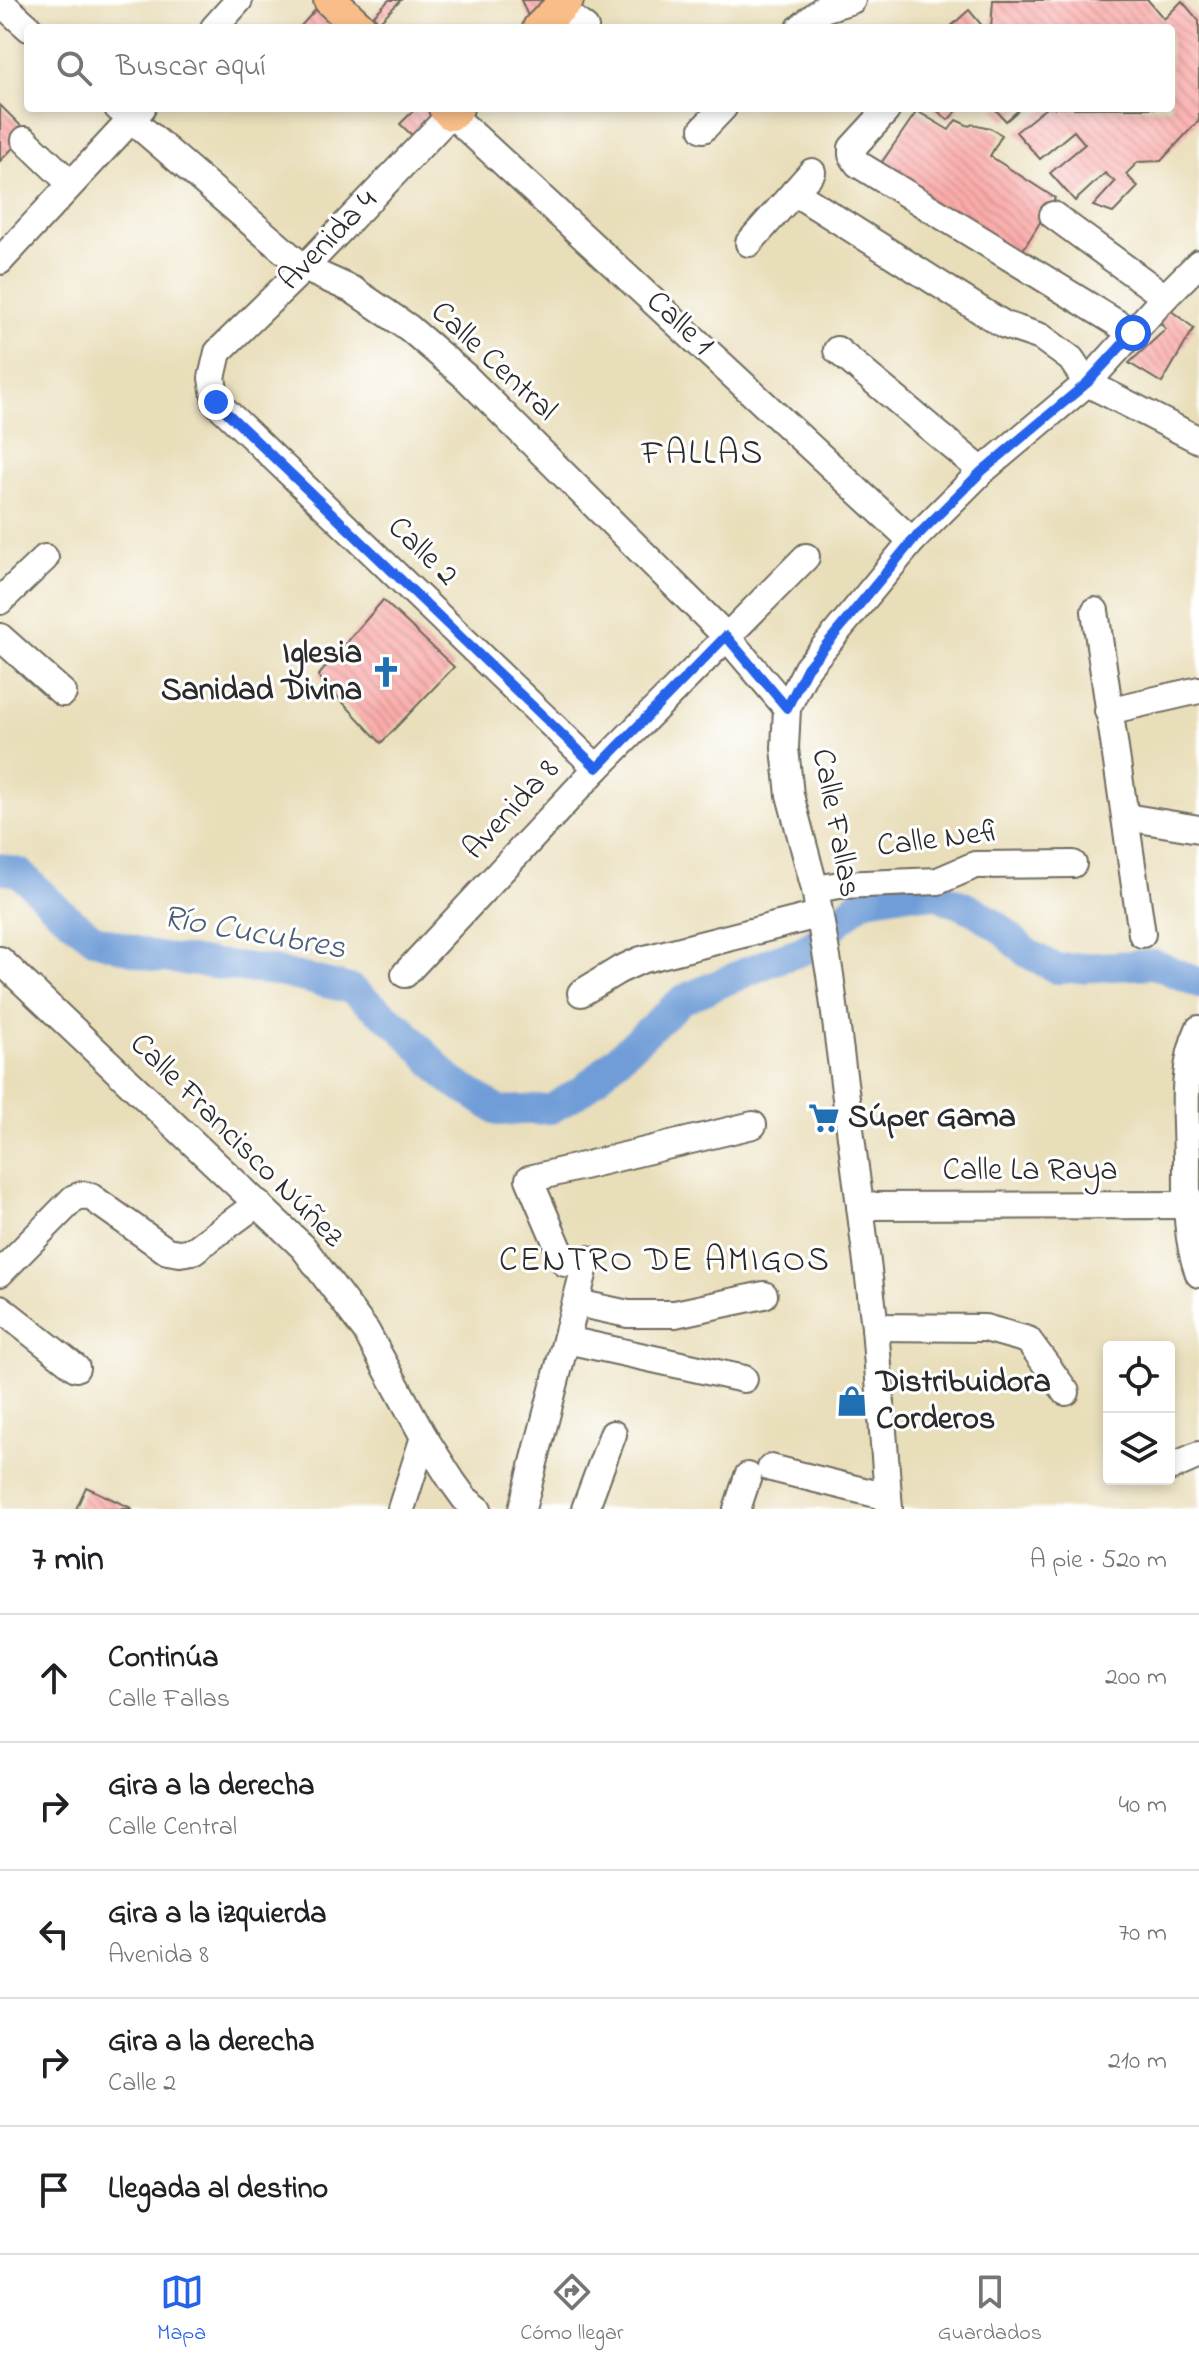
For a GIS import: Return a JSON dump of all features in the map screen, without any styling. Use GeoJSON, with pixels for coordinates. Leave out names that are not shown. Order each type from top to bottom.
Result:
{"type":"FeatureCollection","features":[{"type":"Feature","properties":{"kind":"main road"},"geometry":{"type":"LineString","coordinates":[[330,0],[356,24]]}},
{"type":"Feature","properties":{"kind":"street"},"geometry":{"type":"LineString","coordinates":[[218,24],[239,0]]}},
{"type":"Feature","properties":{"kind":"street"},"geometry":{"type":"LineString","coordinates":[[805,24],[823,9],[852,0]]}},
{"type":"Feature","properties":{"kind":"street"},"geometry":{"type":"LineString","coordinates":[[0,2],[25,24]]}},
{"type":"Feature","properties":{"kind":"street"},"geometry":{"type":"LineString","coordinates":[[555,12],[578,24]]}},
{"type":"Feature","properties":{"kind":"street"},"geometry":{"type":"LineString","coordinates":[[0,261],[71,184],[130,112]]}},
{"type":"Feature","properties":{"kind":"street","name":"Calle Central"},"geometry":{"type":"LineString","coordinates":[[130,112],[304,268],[353,290],[420,337],[465,376],[726,636],[787,708]]}},
{"type":"Feature","properties":{"kind":"street","name":"Avenida 4"},"geometry":{"type":"LineString","coordinates":[[212,378],[218,352],[304,268],[449,112]]}},
{"type":"Feature","properties":{"kind":"street","name":"Calle 1"},"geometry":{"type":"LineString","coordinates":[[453,112],[912,541]]}},
{"type":"Feature","properties":{"kind":"street"},"geometry":{"type":"LineString","coordinates":[[703,129],[719,112]]}},
{"type":"Feature","properties":{"kind":"street"},"geometry":{"type":"LineString","coordinates":[[885,112],[852,148],[852,155],[858,164],[1133,333]]}},
{"type":"Feature","properties":{"kind":"street"},"geometry":{"type":"LineString","coordinates":[[25,140],[71,184]]}},
{"type":"Feature","properties":{"kind":"street"},"geometry":{"type":"LineString","coordinates":[[749,243],[812,172]]}},
{"type":"Feature","properties":{"kind":"street"},"geometry":{"type":"LineString","coordinates":[[794,192],[1005,325],[1041,337],[1071,359],[1087,383],[1199,440]]}},
{"type":"Feature","properties":{"kind":"street"},"geometry":{"type":"LineString","coordinates":[[1053,215],[1186,284]]}},
{"type":"Feature","properties":{"kind":"street","name":"Calle Fallas"},"geometry":{"type":"LineString","coordinates":[[889,1503],[875,1327],[860,1206],[830,975],[815,889],[790,795],[785,748],[787,708],[807,668],[912,541],[982,471],[1087,383],[1133,333],[1186,284]]}},
{"type":"Feature","properties":{"kind":"street"},"geometry":{"type":"LineString","coordinates":[[837,350],[982,471]]}},
{"type":"Feature","properties":{"kind":"street","name":"Calle 2"},"geometry":{"type":"LineString","coordinates":[[212,378],[216,402],[597,768]]}},
{"type":"Feature","properties":{"kind":"street","name":"Avenida 8"},"geometry":{"type":"LineString","coordinates":[[405,974],[597,768],[806,557]]}},
{"type":"Feature","properties":{"kind":"street"},"geometry":{"type":"LineString","coordinates":[[0,601],[45,558]]}},
{"type":"Feature","properties":{"kind":"street"},"geometry":{"type":"LineString","coordinates":[[1095,611],[1142,934]]}},
{"type":"Feature","properties":{"kind":"street"},"geometry":{"type":"LineString","coordinates":[[0,637],[63,693]]}},
{"type":"Feature","properties":{"kind":"street"},"geometry":{"type":"LineString","coordinates":[[1108,711],[1199,690]]}},
{"type":"Feature","properties":{"kind":"street"},"geometry":{"type":"LineString","coordinates":[[1126,817],[1199,829]]}},
{"type":"Feature","properties":{"kind":"street","name":"Calle Nefi"},"geometry":{"type":"LineString","coordinates":[[815,889],[938,881],[975,865],[1073,864]]}},
{"type":"Feature","properties":{"kind":"street"},"geometry":{"type":"LineString","coordinates":[[581,993],[641,960],[819,918]]}},
{"type":"Feature","properties":{"kind":"street","name":"Calle Francisco Núñez"},"geometry":{"type":"LineString","coordinates":[[0,960],[303,1247],[366,1331],[424,1437],[452,1481],[465,1499],[478,1509]]}},
{"type":"Feature","properties":{"kind":"street"},"geometry":{"type":"LineString","coordinates":[[1199,1029],[1189,1065],[1186,1103],[1193,1205],[1190,1241],[1199,1274]]}},
{"type":"Feature","properties":{"kind":"street"},"geometry":{"type":"LineString","coordinates":[[522,1509],[587,1259],[565,1263],[529,1179],[753,1125]]}},
{"type":"Feature","properties":{"kind":"street"},"geometry":{"type":"LineString","coordinates":[[0,1273],[74,1198],[82,1195],[91,1197],[167,1251],[180,1253],[193,1251],[258,1203]]}},
{"type":"Feature","properties":{"kind":"street","name":"Calle La Raya"},"geometry":{"type":"LineString","coordinates":[[860,1206],[1193,1205]]}},
{"type":"Feature","properties":{"kind":"street"},"geometry":{"type":"LineString","coordinates":[[577,1303],[628,1314],[662,1315],[764,1295]]}},
{"type":"Feature","properties":{"kind":"street"},"geometry":{"type":"LineString","coordinates":[[0,1308],[76,1368]]}},
{"type":"Feature","properties":{"kind":"street"},"geometry":{"type":"LineString","coordinates":[[875,1327],[985,1328],[1028,1340],[1066,1392]]}},
{"type":"Feature","properties":{"kind":"street"},"geometry":{"type":"LineString","coordinates":[[567,1340],[744,1379]]}},
{"type":"Feature","properties":{"kind":"street"},"geometry":{"type":"LineString","coordinates":[[585,1509],[613,1434]]}},
{"type":"Feature","properties":{"kind":"street"},"geometry":{"type":"LineString","coordinates":[[401,1509],[424,1437]]}},
{"type":"Feature","properties":{"kind":"street"},"geometry":{"type":"LineString","coordinates":[[1175,1465],[1199,1455]]}},
{"type":"Feature","properties":{"kind":"street"},"geometry":{"type":"LineString","coordinates":[[737,1509],[760,1472],[889,1503]]}},
{"type":"Feature","properties":{"kind":"building"},"geometry":{"type":"Polygon","coordinates":[[[389,0],[401,0],[379,22],[373,16],[389,0]]]}},
{"type":"Feature","properties":{"kind":"building"},"geometry":{"type":"Polygon","coordinates":[[[521,0],[560,0],[537,24],[531,24],[521,0]]]}},
{"type":"Feature","properties":{"kind":"building"},"geometry":{"type":"Polygon","coordinates":[[[993,0],[1148,0],[1164,19],[1182,1],[1199,21],[1199,120],[1161,161],[1138,162],[1126,174],[1138,187],[1113,213],[1093,206],[1115,182],[1105,173],[1075,201],[1050,173],[1085,144],[1074,131],[1040,159],[1016,132],[1041,112],[1175,112],[1175,24],[991,24],[993,0]]]}},
{"type":"Feature","properties":{"kind":"building"},"geometry":{"type":"Polygon","coordinates":[[[318,7],[337,24],[303,24],[318,7]]]}},
{"type":"Feature","properties":{"kind":"building"},"geometry":{"type":"Polygon","coordinates":[[[969,10],[981,24],[953,24],[969,10]]]}},
{"type":"Feature","properties":{"kind":"building"},"geometry":{"type":"Polygon","coordinates":[[[0,105],[28,133],[0,161],[0,105]]]}},
{"type":"Feature","properties":{"kind":"building"},"geometry":{"type":"Polygon","coordinates":[[[412,112],[431,112],[438,119],[417,140],[400,124],[412,112]]]}},
{"type":"Feature","properties":{"kind":"building"},"geometry":{"type":"Polygon","coordinates":[[[919,112],[949,130],[956,120],[969,126],[990,128],[1002,135],[990,156],[1055,198],[1018,258],[875,172],[919,112]]]}},
{"type":"Feature","properties":{"kind":"building"},"geometry":{"type":"Polygon","coordinates":[[[939,112],[956,112],[948,120],[939,112]]]}},
{"type":"Feature","properties":{"kind":"building"},"geometry":{"type":"Polygon","coordinates":[[[998,112],[1016,112],[1006,121],[998,112]]]}},
{"type":"Feature","properties":{"kind":"building"},"geometry":{"type":"Polygon","coordinates":[[[1170,310],[1194,328],[1162,383],[1129,363],[1166,329],[1158,321],[1170,310]]]}},
{"type":"Feature","properties":{"kind":"building","name":"Iglesia Sanidad Divina"},"geometry":{"type":"Polygon","coordinates":[[[383,600],[454,667],[381,743],[318,676],[383,600]]]}},
{"type":"Feature","properties":{"kind":"building"},"geometry":{"type":"Polygon","coordinates":[[[86,1487],[133,1509],[76,1509],[86,1487]]]}},
{"type":"Feature","properties":{"kind":"waterway","name":"Río Cucubres"},"geometry":{"type":"LineString","coordinates":[[0,868],[20,873],[57,909],[95,939],[156,957],[274,971],[351,989],[400,1027],[449,1079],[499,1111],[551,1109],[584,1089],[682,1000],[802,951],[867,899],[905,893],[938,895],[975,911],[1000,928],[1027,953],[1057,969],[1154,964],[1199,983]]}},
{"type":"Feature","properties":{"kind":"place","name":"Iglesia Sanidad Divina"},"geometry":{"type":"Point","coordinates":[386,672]}},
{"type":"Feature","properties":{"kind":"place","name":"Súper Gama"},"geometry":{"type":"Point","coordinates":[824,1118]}},
{"type":"Feature","properties":{"kind":"place","name":"Distribuidora Corderos"},"geometry":{"type":"Point","coordinates":[852,1401]}},
{"type":"Feature","properties":{"kind":"district","name":"FALLAS"},"geometry":{"type":"Point","coordinates":[703,455]}},
{"type":"Feature","properties":{"kind":"district","name":"CENTRO DE AMIGOS"},"geometry":{"type":"Point","coordinates":[665,1262]}},
{"type":"Feature","properties":{"kind":"route"},"geometry":{"type":"LineString","coordinates":[[216,402],[597,768],[726,636],[787,708],[807,668],[912,541],[982,471],[1087,383],[1133,333]]}}]}
